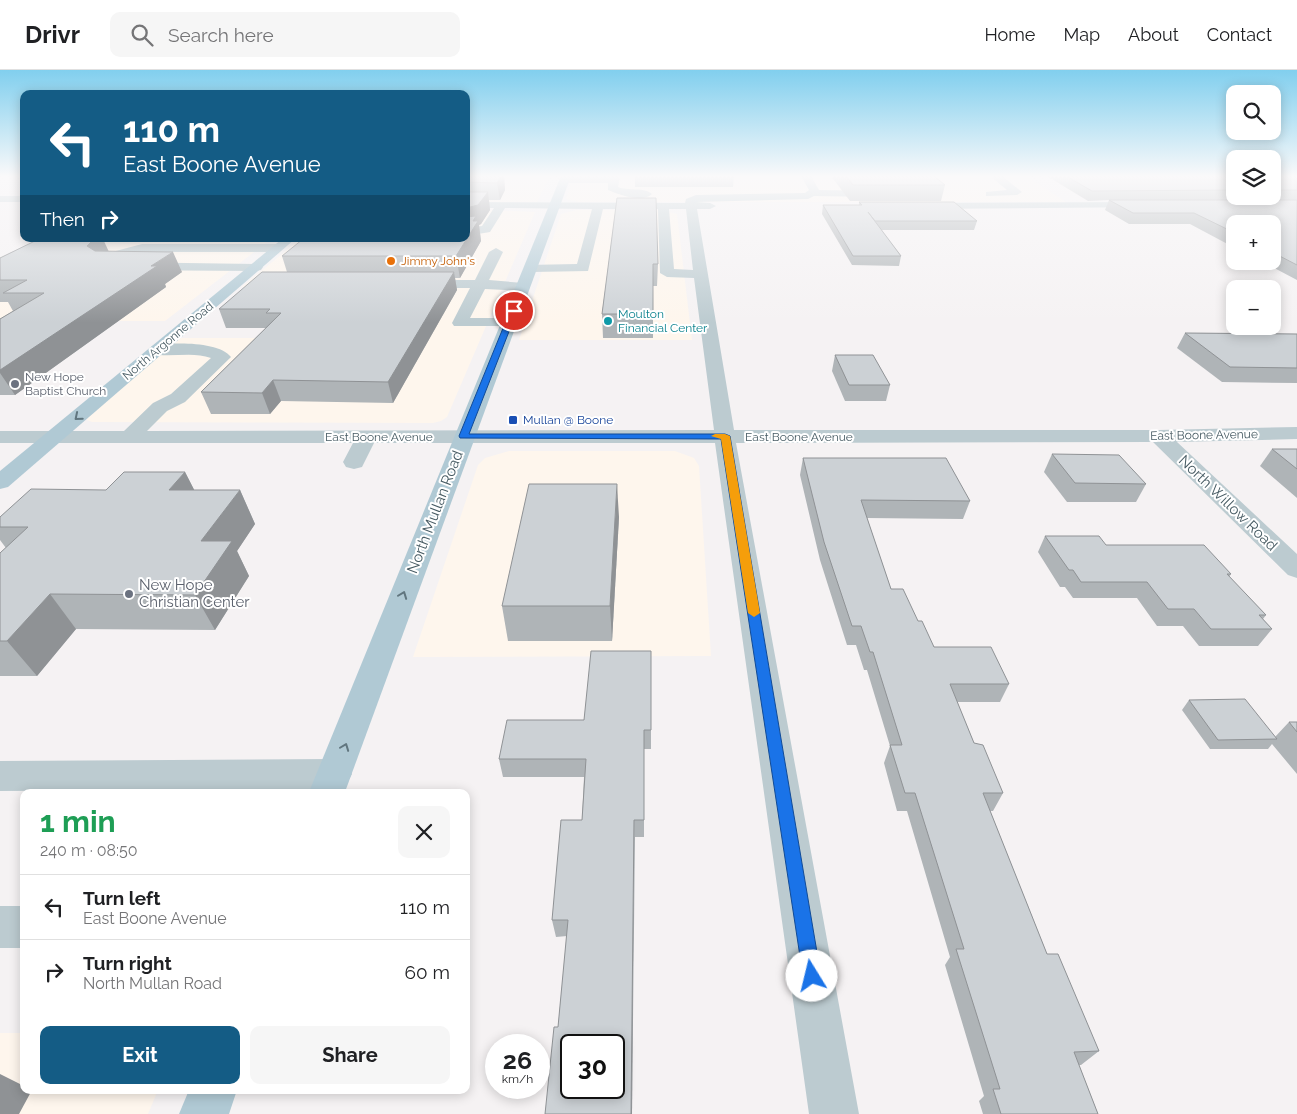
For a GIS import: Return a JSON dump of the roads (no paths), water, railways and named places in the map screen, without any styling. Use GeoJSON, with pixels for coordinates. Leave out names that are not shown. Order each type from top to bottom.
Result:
{"type":"FeatureCollection","features":[{"type":"Feature","properties":{"kind":"main road","name":"North Mullan Road"},"geometry":{"type":"LineString","coordinates":[[331,783],[463,436],[548,225]]}},
{"type":"Feature","properties":{"kind":"main road","name":"North Argonne Road"},"geometry":{"type":"LineString","coordinates":[[0,482],[236,284],[255,276],[284,243]]}},
{"type":"Feature","properties":{"kind":"main road"},"geometry":{"type":"LineString","coordinates":[[204,1114],[212,1094]]}},
{"type":"Feature","properties":{"kind":"street"},"geometry":{"type":"LineString","coordinates":[[470,231],[486,229],[489,225]]}},
{"type":"Feature","properties":{"kind":"street"},"geometry":{"type":"LineString","coordinates":[[402,284],[480,284],[583,268],[593,225]]}},
{"type":"Feature","properties":{"kind":"street"},"geometry":{"type":"LineString","coordinates":[[686,225],[701,274],[725,436],[834,1114]]}},
{"type":"Feature","properties":{"kind":"street"},"geometry":{"type":"LineString","coordinates":[[255,276],[106,266],[110,260],[124,252],[142,248],[284,243]]}},
{"type":"Feature","properties":{"kind":"street"},"geometry":{"type":"LineString","coordinates":[[496,252],[460,323],[509,323]]}},
{"type":"Feature","properties":{"kind":"street"},"geometry":{"type":"LineString","coordinates":[[130,436],[160,406],[178,398],[222,357],[217,353],[206,351],[158,350]]}},
{"type":"Feature","properties":{"kind":"street","name":"East Boone Avenue"},"geometry":{"type":"LineString","coordinates":[[0,436],[1159,436],[1297,433]]}},
{"type":"Feature","properties":{"kind":"street"},"geometry":{"type":"LineString","coordinates":[[354,462],[367,436]]}},
{"type":"Feature","properties":{"kind":"street","name":"North Willow Road"},"geometry":{"type":"LineString","coordinates":[[1159,436],[1297,569]]}},
{"type":"Feature","properties":{"kind":"street"},"geometry":{"type":"LineString","coordinates":[[0,776],[331,783]]}},
{"type":"Feature","properties":{"kind":"street"},"geometry":{"type":"LineString","coordinates":[[0,927],[20,927]]}},
{"type":"Feature","properties":{"kind":"place","name":"Jimmy John's"},"geometry":{"type":"Point","coordinates":[391,261]}},
{"type":"Feature","properties":{"kind":"place","name":"Moulton Financial Center"},"geometry":{"type":"Point","coordinates":[608,321]}},
{"type":"Feature","properties":{"kind":"place","name":"New Hope Baptist Church"},"geometry":{"type":"Point","coordinates":[15,384]}},
{"type":"Feature","properties":{"kind":"place","name":"Mullan @ Boone"},"geometry":{"type":"Point","coordinates":[513,420]}},
{"type":"Feature","properties":{"kind":"place","name":"New Hope Christian Center"},"geometry":{"type":"Point","coordinates":[129,594]}}]}
